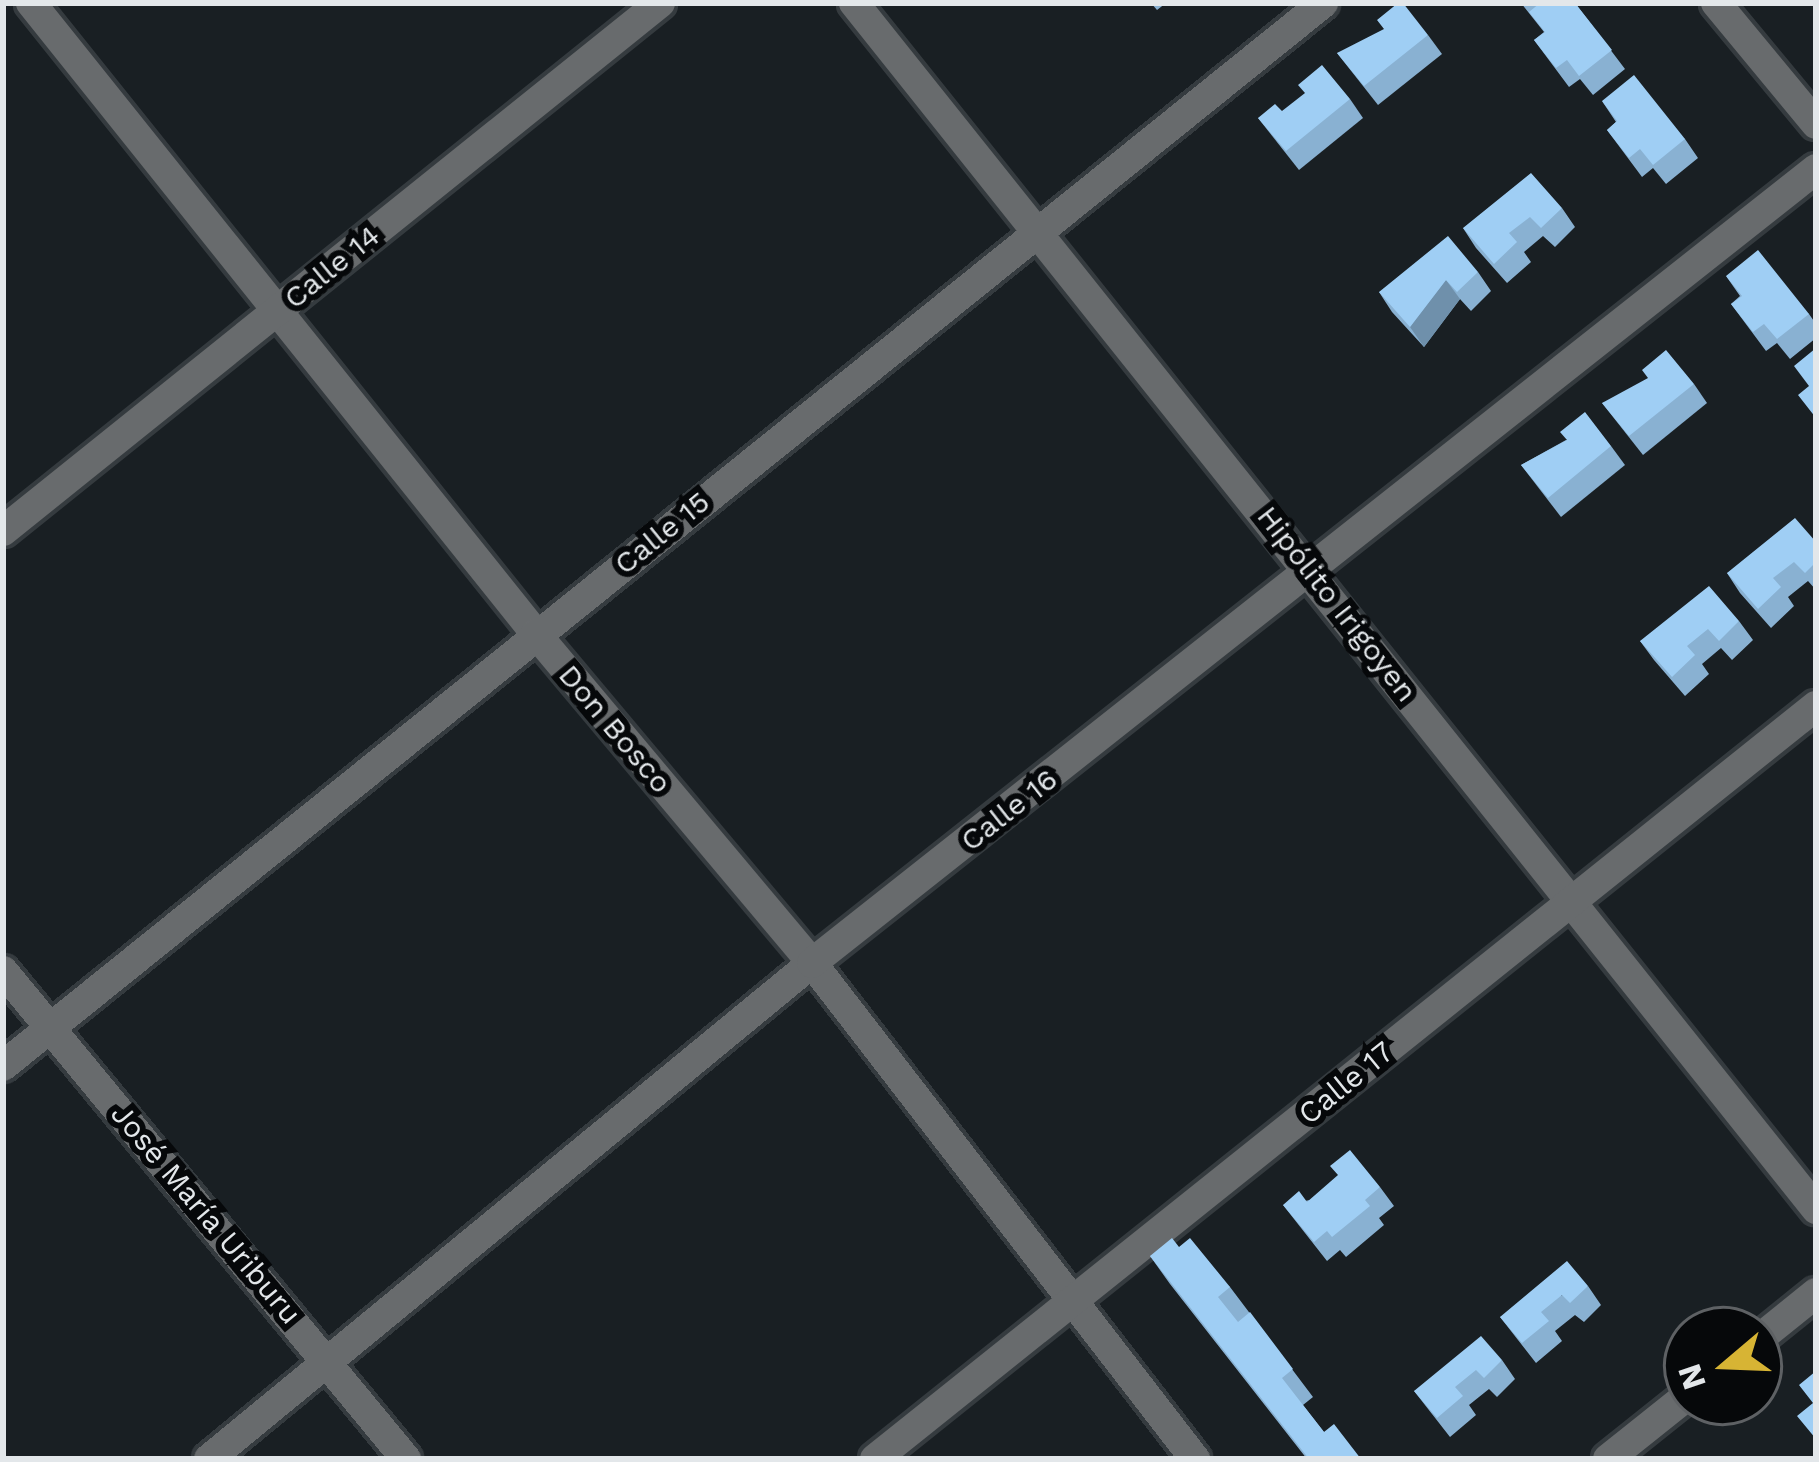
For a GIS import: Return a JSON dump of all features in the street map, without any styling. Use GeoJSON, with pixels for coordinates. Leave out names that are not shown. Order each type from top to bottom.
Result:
{"type":"FeatureCollection","features":[{"type":"Feature","properties":{"kind":"street","name":"Don Bosco"},"geometry":{"type":"LineString","coordinates":[[31,3],[536,634],[812,963],[1195,1459]]}},
{"type":"Feature","properties":{"kind":"street","name":"Calle 14"},"geometry":{"type":"LineString","coordinates":[[3,531],[660,3]]}},
{"type":"Feature","properties":{"kind":"street","name":"Hipólito Irigoyen"},"geometry":{"type":"LineString","coordinates":[[854,3],[1314,572],[1816,1209]]}},
{"type":"Feature","properties":{"kind":"street","name":"Calle 15"},"geometry":{"type":"LineString","coordinates":[[3,1066],[1323,3]]}},
{"type":"Feature","properties":{"kind":"street"},"geometry":{"type":"LineString","coordinates":[[1716,3],[1816,124]]}},
{"type":"Feature","properties":{"kind":"street","name":"Calle 16"},"geometry":{"type":"LineString","coordinates":[[208,1459],[332,1362],[812,963],[1314,572],[1816,169]]}},
{"type":"Feature","properties":{"kind":"street","name":"Calle 17"},"geometry":{"type":"LineString","coordinates":[[875,1459],[1816,706]]}},
{"type":"Feature","properties":{"kind":"street","name":"José María Uriburu"},"geometry":{"type":"LineString","coordinates":[[3,971],[332,1362],[406,1459]]}},
{"type":"Feature","properties":{"kind":"street"},"geometry":{"type":"LineString","coordinates":[[1783,1320],[1816,1293]]}},
{"type":"Feature","properties":{"kind":"street"},"geometry":{"type":"LineString","coordinates":[[1608,1459],[1663,1415]]}},
{"type":"Feature","properties":{"kind":"building"},"geometry":{"type":"Polygon","coordinates":[[[1403,3],[1428,35],[1364,86],[1337,53],[1384,29],[1377,20],[1403,3]]]}},
{"type":"Feature","properties":{"kind":"building"},"geometry":{"type":"Polygon","coordinates":[[[1540,3],[1575,3],[1612,50],[1579,76],[1567,60],[1556,68],[1534,40],[1545,32],[1529,12],[1540,3]]]}},
{"type":"Feature","properties":{"kind":"building"},"geometry":{"type":"Polygon","coordinates":[[[1322,65],[1350,99],[1286,151],[1258,118],[1275,104],[1282,111],[1305,93],[1298,85],[1322,65]]]}},
{"type":"Feature","properties":{"kind":"building"},"geometry":{"type":"Polygon","coordinates":[[[1634,75],[1685,139],[1653,165],[1640,149],[1629,158],[1607,130],[1617,121],[1602,101],[1634,75]]]}},
{"type":"Feature","properties":{"kind":"building"},"geometry":{"type":"Polygon","coordinates":[[[1531,173],[1562,208],[1541,228],[1530,217],[1509,233],[1517,242],[1494,264],[1463,228],[1531,173]]]}},
{"type":"Feature","properties":{"kind":"building"},"geometry":{"type":"Polygon","coordinates":[[[1448,236],[1478,272],[1457,292],[1446,280],[1410,327],[1379,292],[1448,236]]]}},
{"type":"Feature","properties":{"kind":"building"},"geometry":{"type":"Polygon","coordinates":[[[1758,250],[1809,314],[1777,339],[1764,324],[1753,332],[1731,304],[1742,296],[1726,276],[1758,250]]]}},
{"type":"Feature","properties":{"kind":"building"},"geometry":{"type":"Polygon","coordinates":[[[1816,348],[1816,418],[1798,395],[1809,386],[1794,366],[1816,348]]]}},
{"type":"Feature","properties":{"kind":"building"},"geometry":{"type":"Polygon","coordinates":[[[1666,350],[1694,384],[1629,436],[1602,403],[1648,378],[1642,370],[1666,350]]]}},
{"type":"Feature","properties":{"kind":"building"},"geometry":{"type":"Polygon","coordinates":[[[1585,412],[1611,446],[1548,498],[1521,465],[1567,440],[1560,432],[1585,412]]]}},
{"type":"Feature","properties":{"kind":"building"},"geometry":{"type":"Polygon","coordinates":[[[1795,518],[1816,542],[1816,562],[1805,573],[1794,562],[1773,578],[1781,587],[1758,609],[1727,573],[1795,518]]]}},
{"type":"Feature","properties":{"kind":"building"},"geometry":{"type":"Polygon","coordinates":[[[1709,586],[1739,621],[1719,641],[1708,629],[1687,646],[1695,655],[1672,677],[1640,641],[1709,586]]]}},
{"type":"Feature","properties":{"kind":"building"},"geometry":{"type":"Polygon","coordinates":[[[1350,1150],[1380,1187],[1365,1200],[1370,1206],[1332,1237],[1327,1231],[1314,1242],[1283,1205],[1299,1191],[1307,1202],[1338,1175],[1330,1166],[1350,1150]]]}},
{"type":"Feature","properties":{"kind":"building"},"geometry":{"type":"Polygon","coordinates":[[[1172,1238],[1179,1247],[1190,1238],[1230,1287],[1218,1297],[1238,1322],[1250,1312],[1293,1369],[1282,1378],[1324,1432],[1334,1424],[1361,1459],[1309,1459],[1150,1256],[1172,1238]]]}},
{"type":"Feature","properties":{"kind":"building"},"geometry":{"type":"Polygon","coordinates":[[[1567,1261],[1588,1286],[1570,1303],[1562,1295],[1541,1312],[1549,1321],[1522,1343],[1500,1317],[1567,1261]]]}},
{"type":"Feature","properties":{"kind":"building"},"geometry":{"type":"Polygon","coordinates":[[[1481,1336],[1502,1360],[1484,1378],[1476,1370],[1455,1387],[1463,1396],[1437,1418],[1414,1391],[1481,1336]]]}},
{"type":"Feature","properties":{"kind":"building"},"geometry":{"type":"Polygon","coordinates":[[[1816,1371],[1816,1439],[1797,1416],[1813,1403],[1799,1385],[1816,1371]]]}}]}
